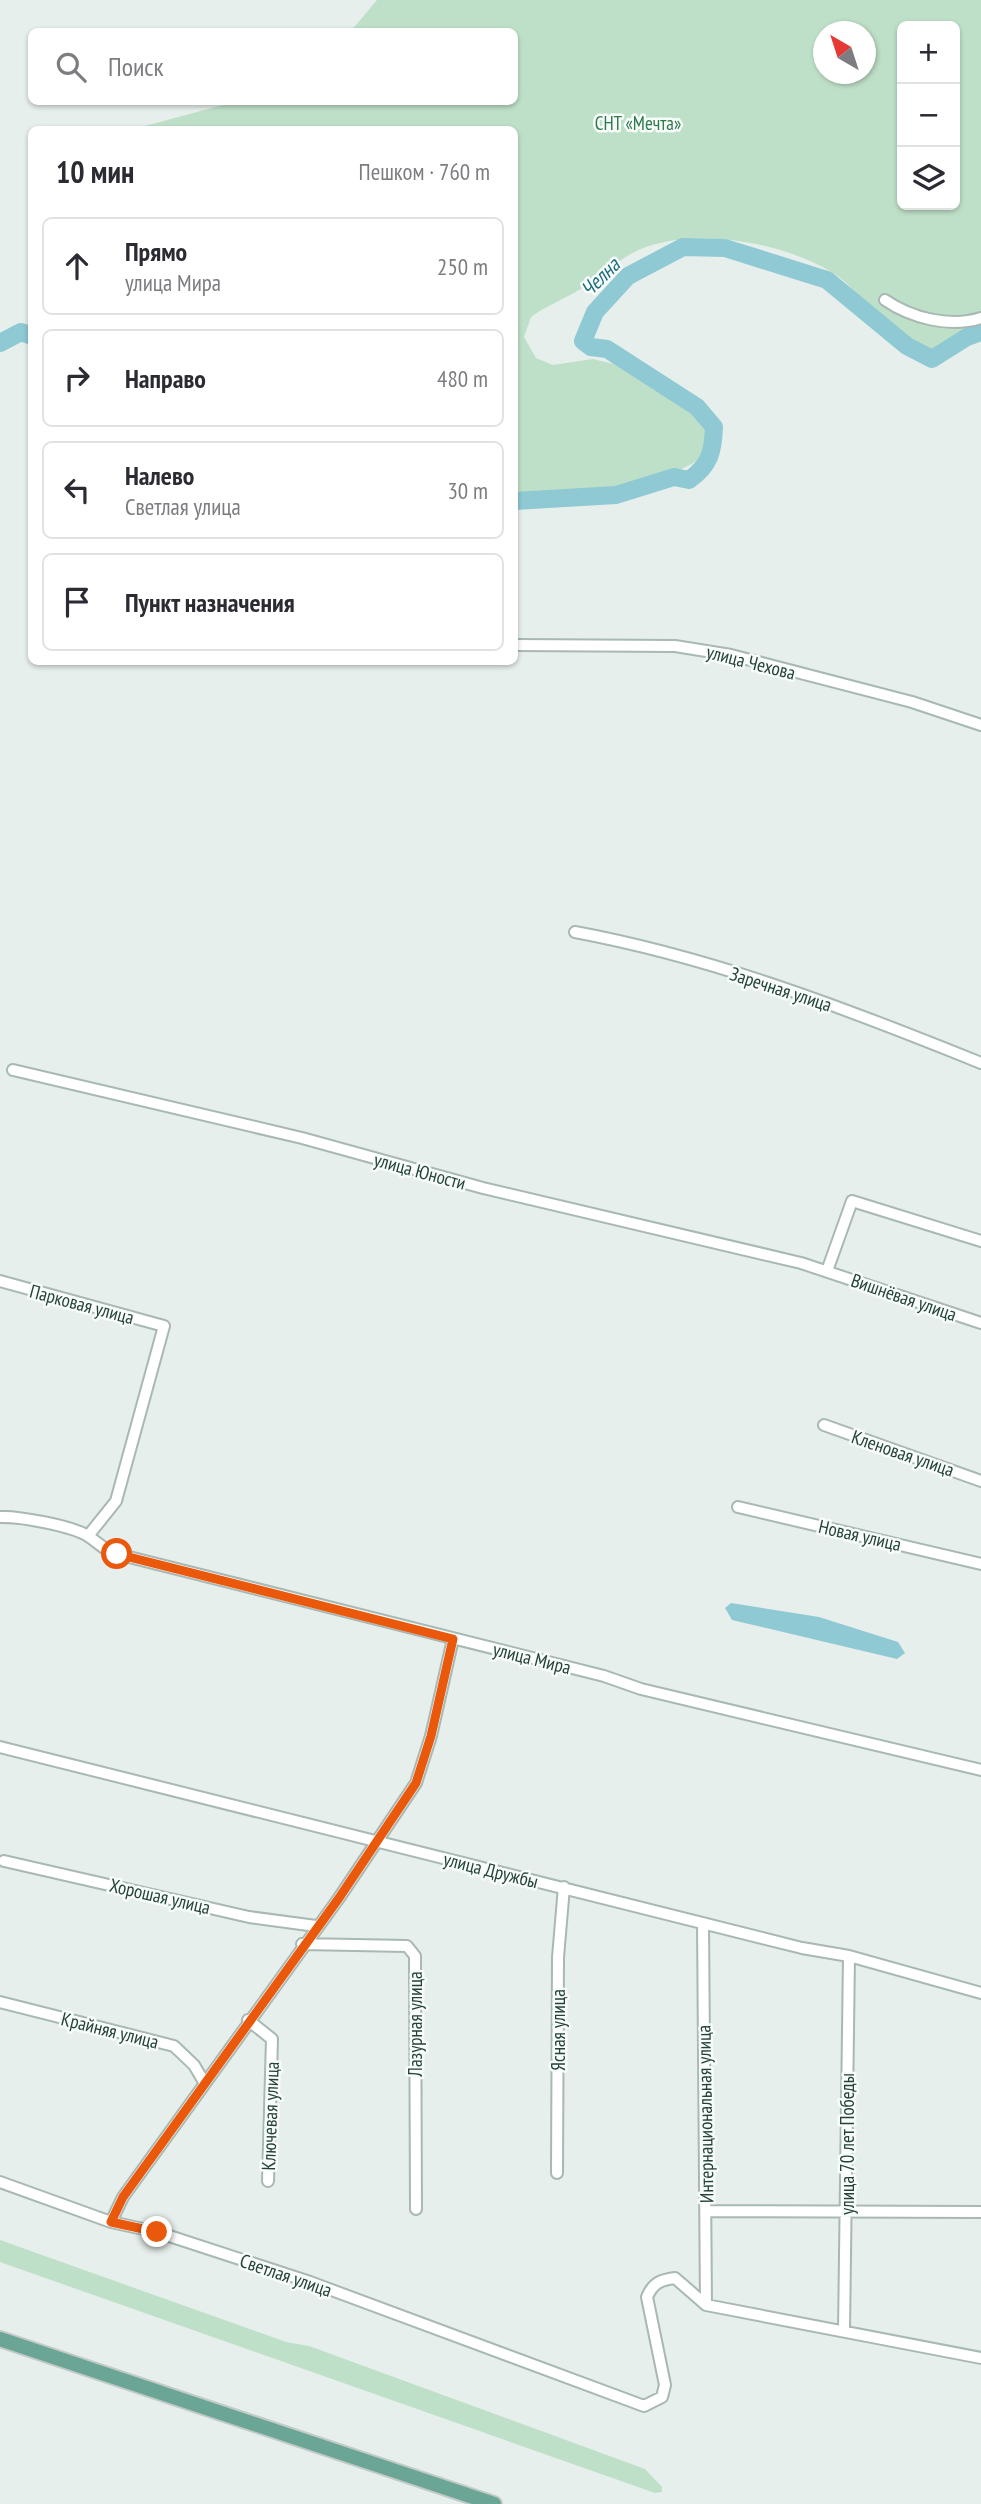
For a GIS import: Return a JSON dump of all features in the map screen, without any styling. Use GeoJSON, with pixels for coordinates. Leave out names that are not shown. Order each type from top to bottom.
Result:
{"type":"FeatureCollection","features":[{"type":"Feature","properties":{"kind":"main road"},"geometry":{"type":"LineString","coordinates":[[0,2339],[494,2504]]}},
{"type":"Feature","properties":{"kind":"street"},"geometry":{"type":"LineString","coordinates":[[885,300],[901,311],[944,322],[981,318]]}},
{"type":"Feature","properties":{"kind":"street","name":"улица Чехова"},"geometry":{"type":"LineString","coordinates":[[518,645],[675,646],[708,651],[912,702],[981,724]]}},
{"type":"Feature","properties":{"kind":"street","name":"Заречная улица"},"geometry":{"type":"LineString","coordinates":[[575,932],[651,946],[843,1009],[981,1063]]}},
{"type":"Feature","properties":{"kind":"street","name":"улица Юности"},"geometry":{"type":"LineString","coordinates":[[13,1070],[302,1138],[483,1188],[827,1271]]}},
{"type":"Feature","properties":{"kind":"street"},"geometry":{"type":"LineString","coordinates":[[827,1271],[852,1200],[981,1241]]}},
{"type":"Feature","properties":{"kind":"street","name":"Вишнёвая улица"},"geometry":{"type":"LineString","coordinates":[[827,1271],[981,1324]]}},
{"type":"Feature","properties":{"kind":"street","name":"Парковая улица"},"geometry":{"type":"LineString","coordinates":[[0,1281],[164,1326],[116,1501],[88,1536]]}},
{"type":"Feature","properties":{"kind":"street","name":"Кленовая улица"},"geometry":{"type":"LineString","coordinates":[[824,1425],[981,1481]]}},
{"type":"Feature","properties":{"kind":"street","name":"Новая улица"},"geometry":{"type":"LineString","coordinates":[[738,1507],[981,1563]]}},
{"type":"Feature","properties":{"kind":"street","name":"улица Мира"},"geometry":{"type":"LineString","coordinates":[[0,1517],[18,1516],[88,1536],[102,1550],[604,1676],[655,1693],[981,1770]]}},
{"type":"Feature","properties":{"kind":"street"},"geometry":{"type":"LineString","coordinates":[[111,2222],[123,2197],[416,1783],[431,1736],[453,1639]]}},
{"type":"Feature","properties":{"kind":"street","name":"улица Дружбы"},"geometry":{"type":"LineString","coordinates":[[0,1747],[802,1948],[849,1956],[981,1993]]}},
{"type":"Feature","properties":{"kind":"street","name":"Хорошая улица"},"geometry":{"type":"LineString","coordinates":[[4,1861],[249,1917],[316,1926]]}},
{"type":"Feature","properties":{"kind":"street","name":"Ясная улица"},"geometry":{"type":"LineString","coordinates":[[557,2173],[558,1957],[564,1887]]}},
{"type":"Feature","properties":{"kind":"street","name":"Интернациональная улица"},"geometry":{"type":"LineString","coordinates":[[703,1923],[706,2305]]}},
{"type":"Feature","properties":{"kind":"street","name":"Лазурная улица"},"geometry":{"type":"LineString","coordinates":[[302,1944],[407,1946],[415,1956],[416,2208]]}},
{"type":"Feature","properties":{"kind":"street","name":"улица 70 лет Победы"},"geometry":{"type":"LineString","coordinates":[[844,2331],[849,1956]]}},
{"type":"Feature","properties":{"kind":"street","name":"Крайняя улица"},"geometry":{"type":"LineString","coordinates":[[0,2003],[174,2046],[194,2065],[204,2082]]}},
{"type":"Feature","properties":{"kind":"street","name":"Ключевая улица"},"geometry":{"type":"LineString","coordinates":[[248,2020],[272,2039],[268,2181]]}},
{"type":"Feature","properties":{"kind":"street","name":"Светлая улица"},"geometry":{"type":"LineString","coordinates":[[0,2183],[111,2222],[157,2232],[310,2282],[645,2406],[654,2404],[662,2397],[665,2385],[647,2297],[651,2287],[663,2279],[675,2278],[706,2305]]}},
{"type":"Feature","properties":{"kind":"street"},"geometry":{"type":"LineString","coordinates":[[707,2211],[981,2211]]}},
{"type":"Feature","properties":{"kind":"street"},"geometry":{"type":"LineString","coordinates":[[706,2305],[981,2358]]}},
{"type":"Feature","properties":{"kind":"green space","name":"СНТ «Мечта»"},"geometry":{"type":"Polygon","coordinates":[[[377,0],[981,0],[981,338],[938,353],[925,354],[913,350],[901,343],[839,277],[820,265],[773,248],[721,239],[671,241],[649,246],[622,259],[582,288],[531,317],[524,337],[536,358],[553,365],[593,359],[655,374],[668,381],[713,420],[717,434],[710,453],[665,476],[616,491],[565,497],[518,495],[518,126],[145,126],[223,105],[518,105],[518,28],[354,28],[377,0]]]}},
{"type":"Feature","properties":{"kind":"green space"},"geometry":{"type":"Polygon","coordinates":[[[0,2240],[286,2342],[309,2346],[645,2469],[662,2487],[662,2492],[655,2493],[0,2262],[0,2240]]]}},
{"type":"Feature","properties":{"kind":"water"},"geometry":{"type":"Polygon","coordinates":[[[731,1603],[819,1617],[898,1642],[905,1653],[897,1659],[732,1620],[725,1608],[731,1603]]]}},
{"type":"Feature","properties":{"kind":"waterway","name":"Челна"},"geometry":{"type":"LineString","coordinates":[[518,501],[616,495],[674,477],[689,480],[706,463],[713,444],[714,427],[697,407],[607,349],[591,347],[583,341],[595,312],[628,276],[683,247],[725,248],[827,280],[907,346],[932,359],[967,337],[981,332]]}},
{"type":"Feature","properties":{"kind":"waterway","name":"Челна"},"geometry":{"type":"LineString","coordinates":[[0,343],[21,332],[28,335]]}},
{"type":"Feature","properties":{"kind":"route"},"geometry":{"type":"LineString","coordinates":[[117,1554],[453,1639],[431,1736],[416,1783],[339,1898],[302,1944],[123,2197],[111,2222],[157,2232]]}}]}
